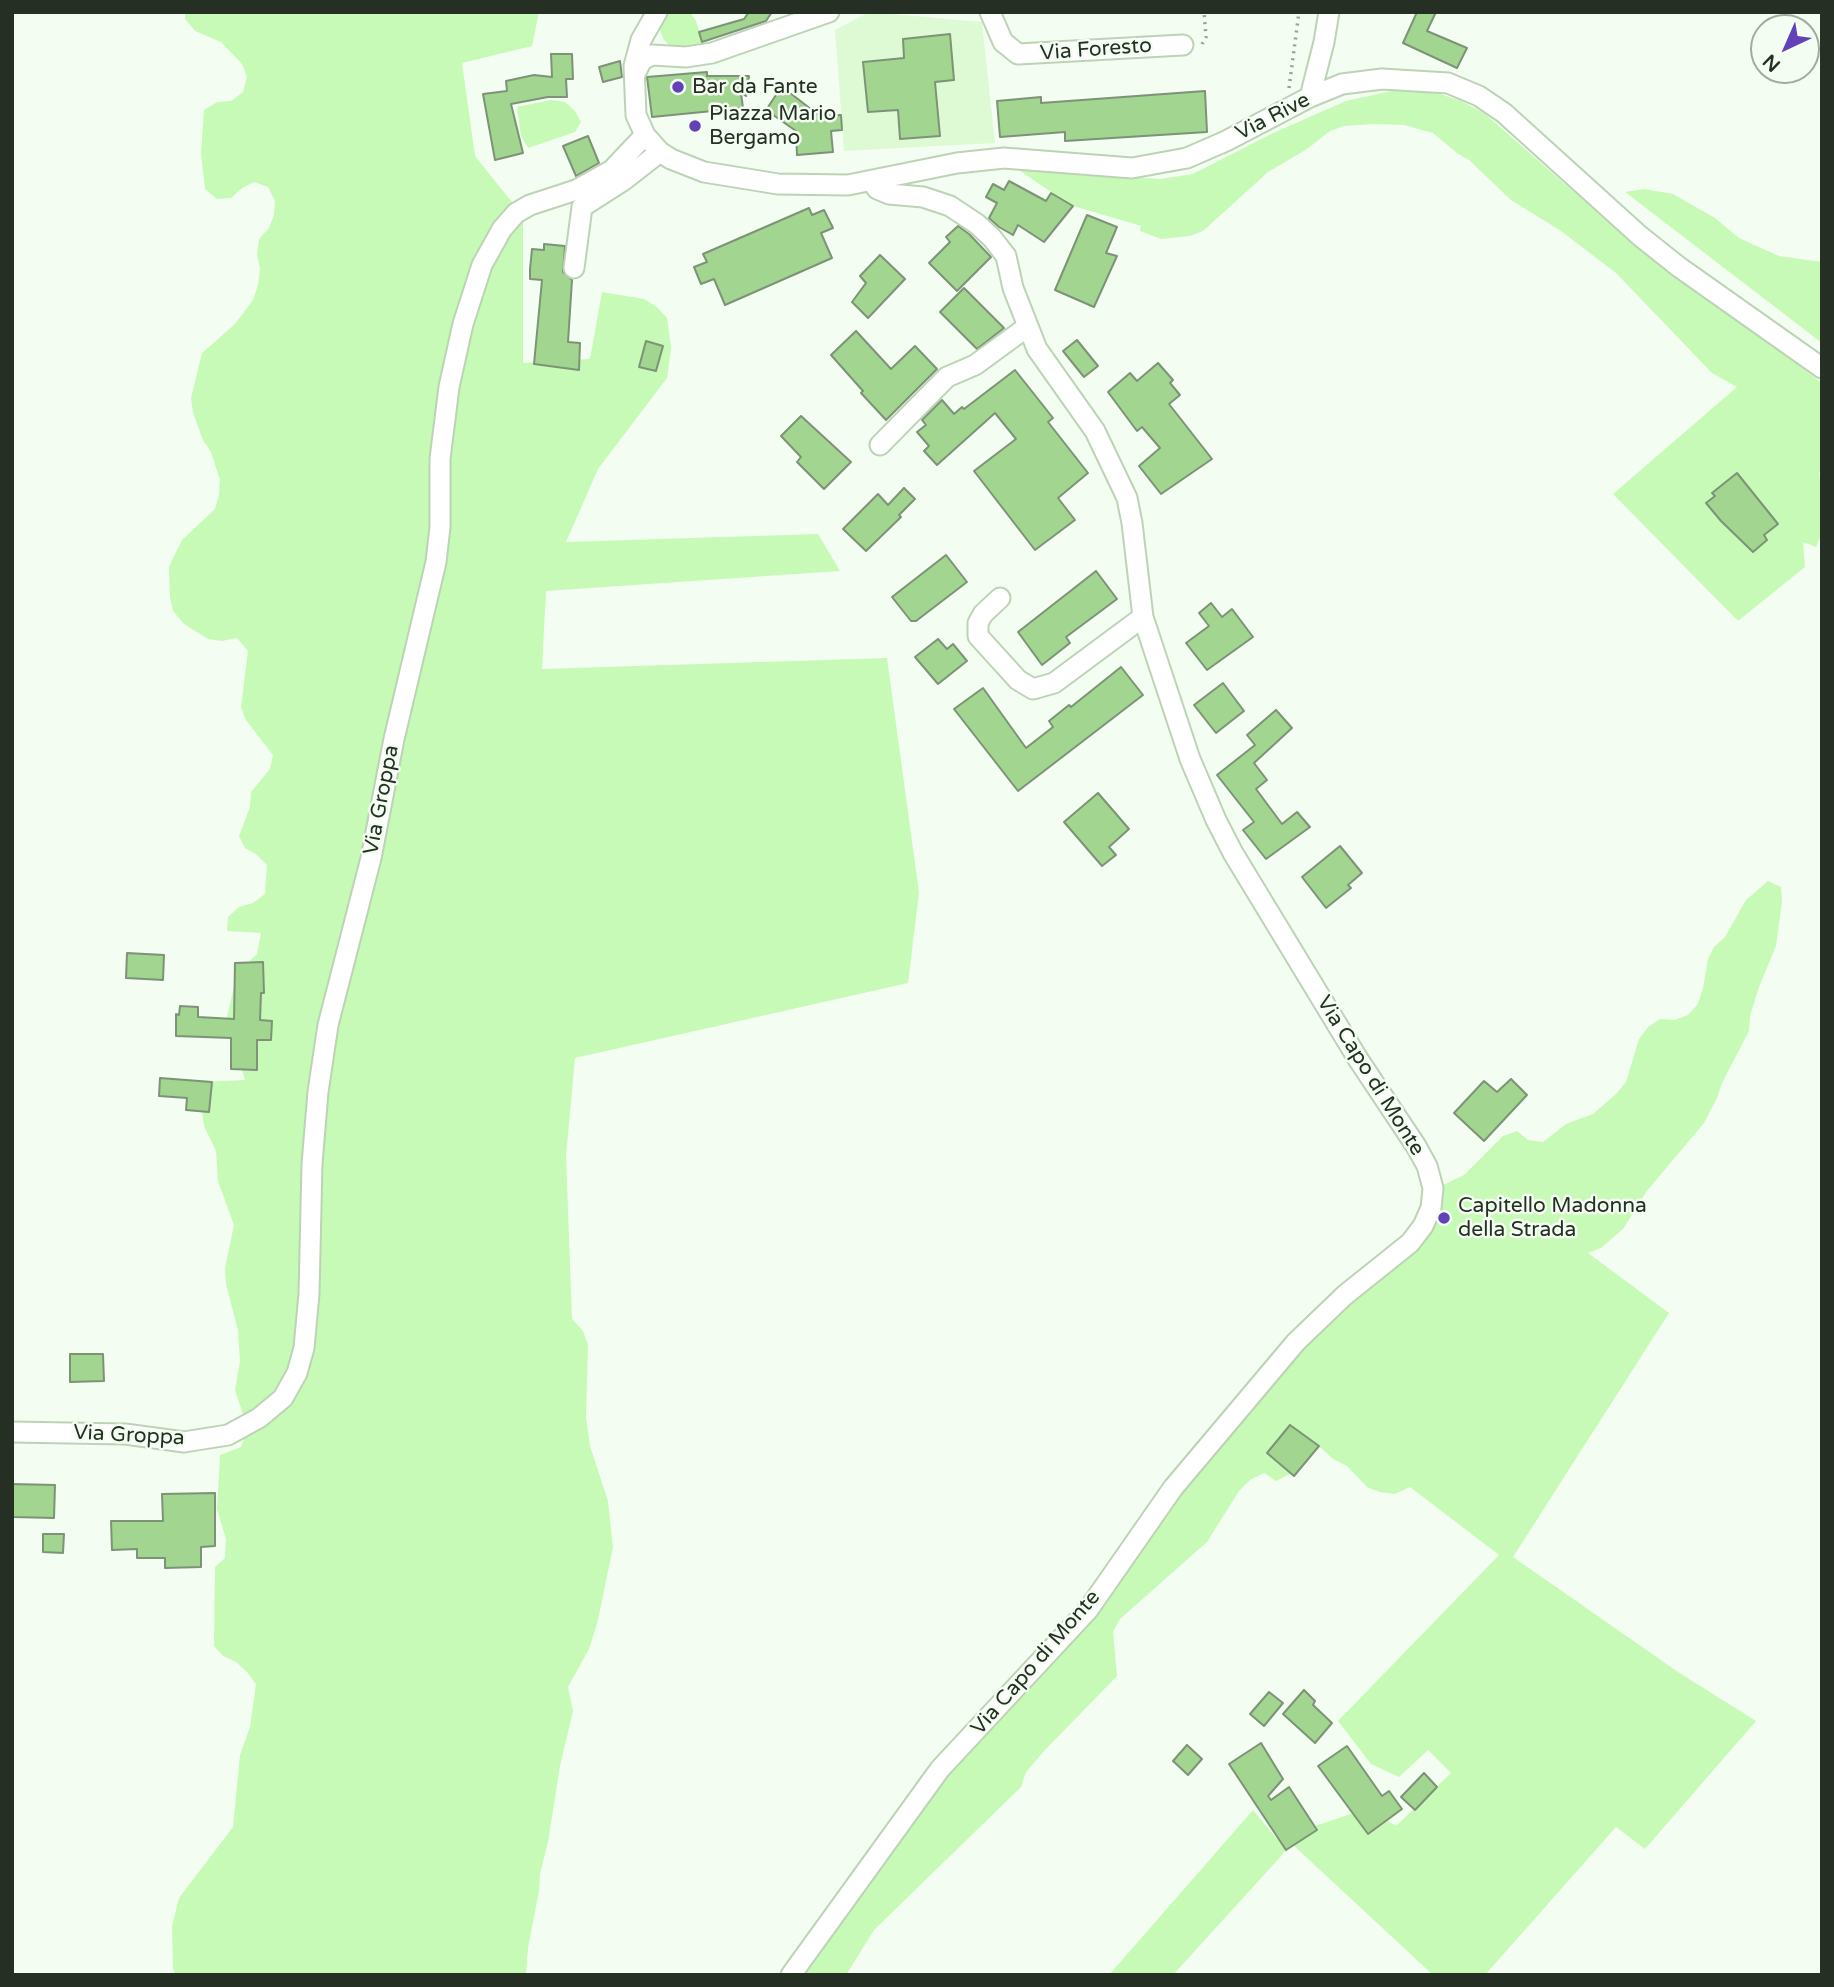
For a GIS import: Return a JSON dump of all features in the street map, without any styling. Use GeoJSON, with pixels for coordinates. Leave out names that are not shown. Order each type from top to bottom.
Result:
{"type":"FeatureCollection","features":[{"type":"Feature","properties":{"kind":"street"},"geometry":{"type":"LineString","coordinates":[[635,75],[639,64],[647,57],[712,53],[828,12]]}},
{"type":"Feature","properties":{"kind":"street","name":"Via Foresto"},"geometry":{"type":"LineString","coordinates":[[990,12],[1003,42],[1018,54],[1183,45]]}},
{"type":"Feature","properties":{"kind":"street"},"geometry":{"type":"LineString","coordinates":[[1310,97],[1329,12]]}},
{"type":"Feature","properties":{"kind":"street"},"geometry":{"type":"LineString","coordinates":[[654,17],[651,29],[657,43],[677,57]]}},
{"type":"Feature","properties":{"kind":"street"},"geometry":{"type":"LineString","coordinates":[[645,135],[636,115],[635,56],[654,17]]}},
{"type":"Feature","properties":{"kind":"street","name":"Via Rive"},"geometry":{"type":"LineString","coordinates":[[645,135],[660,152],[671,159],[704,172],[754,181],[826,186],[872,181],[957,163],[991,159],[1029,159],[1132,169],[1187,158],[1226,141],[1284,109],[1342,84],[1382,79],[1447,83],[1479,96],[1530,135],[1640,236],[1679,267],[1822,368]]}},
{"type":"Feature","properties":{"kind":"street","name":"Via Groppa"},"geometry":{"type":"LineString","coordinates":[[12,1432],[125,1434],[184,1442],[228,1435],[259,1419],[283,1398],[297,1373],[304,1348],[309,1294],[312,1164],[324,1052],[342,964],[371,858],[399,715],[436,562],[440,527],[440,459],[449,387],[463,324],[482,265],[502,229],[516,213],[530,205],[576,190],[612,170],[645,135]]}},
{"type":"Feature","properties":{"kind":"street"},"geometry":{"type":"LineString","coordinates":[[574,268],[582,207],[643,167],[660,152]]}},
{"type":"Feature","properties":{"kind":"street","name":"Via Capo di Monte"},"geometry":{"type":"LineString","coordinates":[[791,1975],[940,1769],[1088,1610],[1173,1488],[1296,1342],[1345,1295],[1410,1243],[1432,1208],[1433,1188],[1427,1166],[1404,1126],[1358,1059],[1233,853],[1216,820],[1190,759],[1143,617],[1127,498],[1095,431],[1050,370],[1027,327],[1013,288],[1006,256],[977,224],[950,206],[923,197],[889,194],[877,189],[872,181]]}},
{"type":"Feature","properties":{"kind":"street"},"geometry":{"type":"LineString","coordinates":[[880,445],[947,377],[975,365],[1027,327]]}},
{"type":"Feature","properties":{"kind":"street"},"geometry":{"type":"LineString","coordinates":[[1000,598],[983,614],[978,623],[978,636],[1017,680],[1033,689],[1054,683],[1143,617]]}},
{"type":"Feature","properties":{"kind":"path"},"geometry":{"type":"LineString","coordinates":[[1284,109],[1279,101],[1287,92],[1291,81],[1298,12]]}},
{"type":"Feature","properties":{"kind":"shaded area"},"geometry":{"type":"Polygon","coordinates":[[[869,12],[982,22],[995,143],[844,151],[835,30],[869,12]]]}},
{"type":"Feature","properties":{"kind":"green space"},"geometry":{"type":"Polygon","coordinates":[[[185,12],[539,12],[532,46],[462,63],[475,156],[523,216],[523,363],[590,359],[602,292],[644,299],[657,307],[667,318],[671,348],[667,378],[598,469],[566,542],[818,534],[840,571],[546,591],[542,669],[887,658],[919,893],[908,983],[575,1058],[566,1156],[572,1319],[583,1331],[588,1345],[586,1417],[590,1446],[608,1501],[613,1547],[598,1620],[589,1649],[568,1687],[573,1711],[540,1874],[526,1975],[175,1975],[173,1968],[172,1926],[179,1898],[233,1827],[240,1755],[250,1727],[256,1684],[236,1662],[223,1656],[214,1646],[215,1567],[225,1558],[226,1539],[217,1509],[220,1455],[241,1447],[246,1432],[235,1390],[240,1361],[238,1330],[226,1284],[225,1268],[234,1225],[218,1181],[216,1151],[204,1126],[202,1112],[204,1082],[245,1080],[226,1022],[237,973],[257,954],[261,933],[227,931],[228,917],[239,907],[253,903],[265,894],[267,865],[245,848],[239,836],[250,807],[251,792],[270,769],[273,755],[246,720],[241,707],[248,651],[237,638],[222,641],[208,639],[184,624],[173,611],[170,597],[169,567],[175,554],[182,540],[215,509],[219,495],[220,480],[211,452],[203,440],[193,413],[191,398],[202,353],[235,324],[253,300],[260,269],[257,254],[259,239],[269,228],[275,201],[268,187],[254,182],[231,198],[217,199],[205,189],[201,154],[204,110],[217,102],[231,101],[243,92],[247,77],[242,64],[221,42],[195,31],[185,19],[185,12]]]}},
{"type":"Feature","properties":{"kind":"green space"},"geometry":{"type":"Polygon","coordinates":[[[662,12],[690,12],[696,21],[705,50],[671,47],[664,40],[657,24],[662,12]]]}},
{"type":"Feature","properties":{"kind":"green space"},"geometry":{"type":"Polygon","coordinates":[[[1400,89],[1431,91],[1461,101],[1484,113],[1616,229],[1822,383],[1822,463],[1819,474],[1822,491],[1822,533],[1816,547],[1803,542],[1805,567],[1738,621],[1613,494],[1737,387],[1712,373],[1616,273],[1561,231],[1511,200],[1469,160],[1433,133],[1404,125],[1373,124],[1344,126],[1330,131],[1307,149],[1268,172],[1203,231],[1190,236],[1161,239],[1140,231],[1141,226],[1070,205],[1019,170],[1160,179],[1193,174],[1271,134],[1346,101],[1400,89]]]}},
{"type":"Feature","properties":{"kind":"green space"},"geometry":{"type":"Polygon","coordinates":[[[551,100],[565,102],[575,111],[581,122],[575,132],[528,148],[521,136],[517,107],[551,100]]]}},
{"type":"Feature","properties":{"kind":"green space"},"geometry":{"type":"Polygon","coordinates":[[[1644,189],[1673,194],[1715,218],[1739,238],[1779,256],[1822,262],[1822,343],[1625,192],[1644,189]]]}},
{"type":"Feature","properties":{"kind":"green space"},"geometry":{"type":"Polygon","coordinates":[[[1768,881],[1781,887],[1782,902],[1776,946],[1759,987],[1750,1016],[1749,1031],[1717,1098],[1704,1123],[1646,1192],[1623,1229],[1601,1248],[1588,1253],[1669,1313],[1513,1557],[1678,1672],[1756,1721],[1645,1849],[1616,1827],[1485,1975],[1433,1975],[1292,1844],[1173,1975],[1109,1975],[1253,1810],[1277,1839],[1368,1808],[1396,1826],[1451,1773],[1428,1750],[1399,1777],[1371,1764],[1338,1721],[1499,1555],[1410,1487],[1395,1494],[1367,1487],[1347,1466],[1333,1459],[1320,1447],[1290,1474],[1276,1481],[1264,1473],[1250,1480],[1239,1491],[1207,1542],[1120,1619],[1113,1632],[1117,1676],[1045,1750],[1026,1772],[1021,1787],[874,1930],[846,1975],[794,1975],[916,1804],[1273,1371],[1400,1251],[1439,1187],[1464,1175],[1503,1136],[1517,1131],[1528,1140],[1543,1142],[1566,1124],[1593,1114],[1616,1094],[1626,1082],[1639,1039],[1648,1027],[1660,1019],[1675,1020],[1688,1015],[1698,1004],[1708,959],[1714,947],[1725,937],[1746,900],[1768,881]]]}},
{"type":"Feature","properties":{"kind":"building"},"geometry":{"type":"Polygon","coordinates":[[[749,12],[772,12],[766,21],[702,42],[699,32],[744,19],[749,12]]]}},
{"type":"Feature","properties":{"kind":"building"},"geometry":{"type":"Polygon","coordinates":[[[1417,12],[1436,12],[1427,31],[1467,48],[1457,68],[1403,43],[1417,12]]]}},
{"type":"Feature","properties":{"kind":"building"},"geometry":{"type":"Polygon","coordinates":[[[950,34],[954,80],[935,82],[940,136],[900,139],[898,110],[868,112],[863,62],[904,58],[903,39],[950,34]]]}},
{"type":"Feature","properties":{"kind":"building"},"geometry":{"type":"Polygon","coordinates":[[[551,54],[572,54],[573,79],[566,79],[567,97],[548,97],[511,104],[523,153],[495,160],[483,94],[507,91],[506,81],[534,75],[552,77],[551,54]]]}},
{"type":"Feature","properties":{"kind":"building"},"geometry":{"type":"Polygon","coordinates":[[[620,61],[622,77],[603,82],[599,67],[620,61]]]}},
{"type":"Feature","properties":{"kind":"building"},"geometry":{"type":"Polygon","coordinates":[[[707,72],[707,76],[749,76],[746,96],[741,93],[743,108],[652,117],[647,77],[707,72]]]}},
{"type":"Feature","properties":{"kind":"building"},"geometry":{"type":"Polygon","coordinates":[[[780,89],[788,95],[790,93],[820,116],[841,115],[842,130],[831,131],[833,152],[797,155],[796,131],[766,110],[780,89]]]}},
{"type":"Feature","properties":{"kind":"building"},"geometry":{"type":"Polygon","coordinates":[[[1205,91],[1207,132],[1065,141],[1065,132],[1000,137],[997,101],[1041,97],[1041,103],[1205,91]]]}},
{"type":"Feature","properties":{"kind":"building"},"geometry":{"type":"Polygon","coordinates":[[[588,136],[599,163],[576,176],[563,146],[588,136]]]}},
{"type":"Feature","properties":{"kind":"building"},"geometry":{"type":"Polygon","coordinates":[[[1009,181],[1046,201],[1051,193],[1073,206],[1044,242],[1018,225],[1013,235],[989,218],[997,203],[986,197],[993,184],[1004,190],[1009,181]]]}},
{"type":"Feature","properties":{"kind":"building"},"geometry":{"type":"Polygon","coordinates":[[[809,208],[812,215],[824,210],[833,228],[821,233],[832,258],[725,305],[714,279],[701,284],[694,267],[707,262],[703,254],[809,208]]]}},
{"type":"Feature","properties":{"kind":"building"},"geometry":{"type":"Polygon","coordinates":[[[1087,215],[1117,227],[1106,253],[1117,256],[1094,307],[1055,290],[1087,215]]]}},
{"type":"Feature","properties":{"kind":"building"},"geometry":{"type":"Polygon","coordinates":[[[958,226],[991,257],[957,291],[929,263],[950,242],[946,237],[958,226]]]}},
{"type":"Feature","properties":{"kind":"building"},"geometry":{"type":"Polygon","coordinates":[[[544,244],[565,246],[563,272],[572,280],[568,342],[580,343],[579,370],[534,364],[542,280],[530,279],[530,269],[532,249],[544,250],[544,244]]]}},
{"type":"Feature","properties":{"kind":"building"},"geometry":{"type":"Polygon","coordinates":[[[880,255],[905,279],[868,318],[852,302],[866,283],[860,276],[880,255]]]}},
{"type":"Feature","properties":{"kind":"building"},"geometry":{"type":"Polygon","coordinates":[[[964,288],[1004,328],[977,349],[940,312],[964,288]]]}},
{"type":"Feature","properties":{"kind":"building"},"geometry":{"type":"Polygon","coordinates":[[[856,331],[891,369],[915,346],[937,369],[886,420],[831,355],[856,331]]]}},
{"type":"Feature","properties":{"kind":"building"},"geometry":{"type":"Polygon","coordinates":[[[1077,340],[1098,366],[1084,377],[1063,351],[1077,340]]]}},
{"type":"Feature","properties":{"kind":"building"},"geometry":{"type":"Polygon","coordinates":[[[646,341],[663,346],[656,371],[639,367],[646,341]]]}},
{"type":"Feature","properties":{"kind":"building"},"geometry":{"type":"Polygon","coordinates":[[[1158,363],[1173,380],[1170,383],[1180,395],[1169,404],[1212,459],[1161,494],[1139,466],[1160,448],[1142,427],[1137,431],[1108,392],[1130,373],[1137,381],[1158,363]]]}},
{"type":"Feature","properties":{"kind":"building"},"geometry":{"type":"Polygon","coordinates":[[[1015,370],[1053,418],[1048,422],[1088,473],[1058,498],[1075,520],[1035,550],[974,471],[1016,439],[995,413],[937,465],[924,451],[929,446],[917,432],[926,425],[922,420],[942,400],[954,414],[1015,370]]]}},
{"type":"Feature","properties":{"kind":"building"},"geometry":{"type":"Polygon","coordinates":[[[801,416],[851,462],[824,489],[797,462],[801,457],[781,436],[801,416]]]}},
{"type":"Feature","properties":{"kind":"building"},"geometry":{"type":"Polygon","coordinates":[[[1737,473],[1778,524],[1764,535],[1767,540],[1753,552],[1706,503],[1715,496],[1712,493],[1737,473]]]}},
{"type":"Feature","properties":{"kind":"building"},"geometry":{"type":"Polygon","coordinates":[[[904,488],[915,499],[899,515],[901,517],[866,551],[843,529],[878,494],[888,505],[904,488]]]}},
{"type":"Feature","properties":{"kind":"building"},"geometry":{"type":"Polygon","coordinates":[[[946,555],[967,582],[916,621],[911,621],[892,597],[946,555]]]}},
{"type":"Feature","properties":{"kind":"building"},"geometry":{"type":"Polygon","coordinates":[[[1096,571],[1117,599],[1066,637],[1070,643],[1042,665],[1018,632],[1096,571]]]}},
{"type":"Feature","properties":{"kind":"building"},"geometry":{"type":"Polygon","coordinates":[[[1211,603],[1222,617],[1232,609],[1253,637],[1207,670],[1186,643],[1209,626],[1199,613],[1211,603]]]}},
{"type":"Feature","properties":{"kind":"building"},"geometry":{"type":"Polygon","coordinates":[[[938,639],[947,649],[953,644],[967,661],[938,684],[915,657],[938,639]]]}},
{"type":"Feature","properties":{"kind":"building"},"geometry":{"type":"Polygon","coordinates":[[[1121,667],[1143,695],[1018,791],[954,709],[983,688],[1026,748],[1053,727],[1049,721],[1121,667]]]}},
{"type":"Feature","properties":{"kind":"building"},"geometry":{"type":"Polygon","coordinates":[[[1223,683],[1244,711],[1216,733],[1194,705],[1223,683]]]}},
{"type":"Feature","properties":{"kind":"building"},"geometry":{"type":"Polygon","coordinates":[[[1276,710],[1292,728],[1254,763],[1267,780],[1256,789],[1282,824],[1297,812],[1310,827],[1266,859],[1243,830],[1254,822],[1217,775],[1255,745],[1247,735],[1276,710]]]}},
{"type":"Feature","properties":{"kind":"building"},"geometry":{"type":"Polygon","coordinates":[[[1098,793],[1129,829],[1109,847],[1116,855],[1102,866],[1064,822],[1098,793]]]}},
{"type":"Feature","properties":{"kind":"building"},"geometry":{"type":"Polygon","coordinates":[[[1340,846],[1362,873],[1348,885],[1351,888],[1326,908],[1302,877],[1340,846]]]}},
{"type":"Feature","properties":{"kind":"building"},"geometry":{"type":"Polygon","coordinates":[[[127,953],[164,955],[163,980],[126,978],[127,953]]]}},
{"type":"Feature","properties":{"kind":"building"},"geometry":{"type":"Polygon","coordinates":[[[263,962],[264,993],[261,993],[260,1020],[272,1021],[271,1040],[257,1040],[257,1070],[231,1069],[231,1038],[176,1036],[176,1014],[179,1015],[180,1006],[198,1007],[198,1017],[234,1019],[235,963],[263,962]]]}},
{"type":"Feature","properties":{"kind":"building"},"geometry":{"type":"Polygon","coordinates":[[[160,1078],[212,1082],[209,1112],[186,1110],[187,1098],[159,1096],[160,1078]]]}},
{"type":"Feature","properties":{"kind":"building"},"geometry":{"type":"Polygon","coordinates":[[[1511,1079],[1527,1095],[1484,1141],[1454,1113],[1484,1081],[1497,1092],[1511,1079]]]}},
{"type":"Feature","properties":{"kind":"building"},"geometry":{"type":"Polygon","coordinates":[[[70,1354],[103,1354],[104,1381],[70,1382],[70,1354]]]}},
{"type":"Feature","properties":{"kind":"building"},"geometry":{"type":"Polygon","coordinates":[[[1290,1425],[1319,1446],[1294,1476],[1267,1453],[1290,1425]]]}},
{"type":"Feature","properties":{"kind":"building"},"geometry":{"type":"Polygon","coordinates":[[[12,1484],[55,1485],[54,1518],[12,1517],[12,1484]]]}},
{"type":"Feature","properties":{"kind":"building"},"geometry":{"type":"Polygon","coordinates":[[[215,1493],[215,1546],[201,1547],[201,1567],[165,1568],[165,1558],[137,1558],[137,1549],[112,1550],[111,1521],[163,1521],[162,1494],[215,1493]]]}},
{"type":"Feature","properties":{"kind":"building"},"geometry":{"type":"Polygon","coordinates":[[[43,1534],[64,1534],[63,1553],[43,1552],[43,1534]]]}},
{"type":"Feature","properties":{"kind":"building"},"geometry":{"type":"Polygon","coordinates":[[[1304,1690],[1315,1701],[1313,1705],[1332,1723],[1315,1743],[1283,1714],[1304,1690]]]}},
{"type":"Feature","properties":{"kind":"building"},"geometry":{"type":"Polygon","coordinates":[[[1269,1692],[1283,1703],[1264,1726],[1250,1714],[1269,1692]]]}},
{"type":"Feature","properties":{"kind":"building"},"geometry":{"type":"Polygon","coordinates":[[[1261,1743],[1283,1779],[1268,1796],[1271,1800],[1289,1787],[1317,1830],[1286,1850],[1229,1764],[1261,1743]]]}},
{"type":"Feature","properties":{"kind":"building"},"geometry":{"type":"Polygon","coordinates":[[[1187,1745],[1202,1759],[1188,1775],[1173,1761],[1187,1745]]]}},
{"type":"Feature","properties":{"kind":"building"},"geometry":{"type":"Polygon","coordinates":[[[1347,1746],[1382,1796],[1389,1791],[1402,1809],[1368,1834],[1318,1766],[1347,1746]]]}},
{"type":"Feature","properties":{"kind":"building"},"geometry":{"type":"Polygon","coordinates":[[[1424,1773],[1437,1787],[1415,1810],[1401,1797],[1424,1773]]]}},
{"type":"Feature","properties":{"kind":"place","name":"Bar da Fante"},"geometry":{"type":"Point","coordinates":[678,87]}},
{"type":"Feature","properties":{"kind":"place","name":"Piazza Mario Bergamo"},"geometry":{"type":"Point","coordinates":[695,126]}},
{"type":"Feature","properties":{"kind":"place","name":"Capitello Madonna della Strada"},"geometry":{"type":"Point","coordinates":[1444,1218]}}]}
